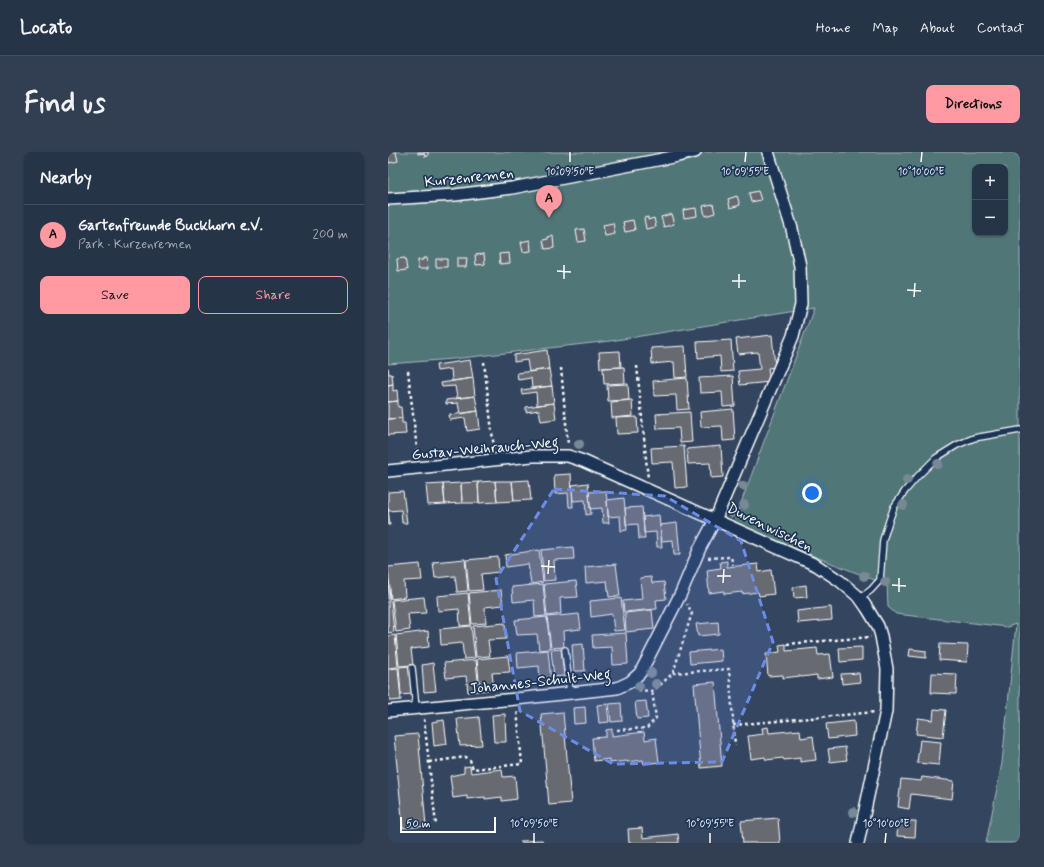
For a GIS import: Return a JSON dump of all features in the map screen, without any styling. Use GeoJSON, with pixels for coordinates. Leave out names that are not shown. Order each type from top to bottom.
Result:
{"type":"FeatureCollection","features":[{"type":"Feature","properties":{"kind":"street","name":"Kurzenremen"},"geometry":{"type":"LineString","coordinates":[[388,199],[455,195],[512,188],[672,158],[695,152]]}},
{"type":"Feature","properties":{"kind":"street","name":"Duvenwischen"},"geometry":{"type":"LineString","coordinates":[[768,152],[793,236],[800,266],[801,304],[793,336],[715,520],[816,565],[840,581],[860,598],[873,616],[881,636],[887,669],[886,711],[858,843]]}},
{"type":"Feature","properties":{"kind":"street","name":"Gustav-Weihrauch-Weg"},"geometry":{"type":"LineString","coordinates":[[388,471],[532,456],[568,456],[583,461],[715,520]]}},
{"type":"Feature","properties":{"kind":"street","name":"Johannes-Schult-Weg"},"geometry":{"type":"LineString","coordinates":[[388,711],[570,694],[617,688],[630,682],[640,673],[649,656],[681,593],[695,558],[715,520]]}},
{"type":"Feature","properties":{"kind":"lane"},"geometry":{"type":"LineString","coordinates":[[860,598],[871,590],[880,580],[883,540],[889,521],[894,507],[916,477],[936,458],[957,445],[974,438],[1020,430]]}},
{"type":"Feature","properties":{"kind":"lane"},"geometry":{"type":"LineString","coordinates":[[566,650],[570,694]]}},
{"type":"Feature","properties":{"kind":"lane"},"geometry":{"type":"LineString","coordinates":[[412,668],[420,708]]}},
{"type":"Feature","properties":{"kind":"path"},"geometry":{"type":"LineString","coordinates":[[484,362],[495,460]]}},
{"type":"Feature","properties":{"kind":"path"},"geometry":{"type":"LineString","coordinates":[[637,366],[650,491]]}},
{"type":"Feature","properties":{"kind":"path"},"geometry":{"type":"LineString","coordinates":[[561,368],[568,456]]}},
{"type":"Feature","properties":{"kind":"path"},"geometry":{"type":"LineString","coordinates":[[408,371],[419,468]]}},
{"type":"Feature","properties":{"kind":"path"},"geometry":{"type":"LineString","coordinates":[[695,558],[731,557],[733,565]]}},
{"type":"Feature","properties":{"kind":"path"},"geometry":{"type":"LineString","coordinates":[[617,688],[652,691],[660,686],[673,673],[692,613],[681,593]]}},
{"type":"Feature","properties":{"kind":"path"},"geometry":{"type":"LineString","coordinates":[[786,644],[881,636]]}},
{"type":"Feature","properties":{"kind":"path"},"geometry":{"type":"LineString","coordinates":[[673,673],[729,669],[735,745]]}},
{"type":"Feature","properties":{"kind":"path"},"geometry":{"type":"LineString","coordinates":[[617,730],[647,728],[656,718],[652,691]]}},
{"type":"Feature","properties":{"kind":"path"},"geometry":{"type":"LineString","coordinates":[[429,762],[466,757],[470,760],[474,769],[522,764],[516,699]]}},
{"type":"Feature","properties":{"kind":"path"},"geometry":{"type":"LineString","coordinates":[[420,708],[429,762],[436,826]]}},
{"type":"Feature","properties":{"kind":"path"},"geometry":{"type":"LineString","coordinates":[[733,724],[868,712]]}},
{"type":"Feature","properties":{"kind":"highlighted area"},"geometry":{"type":"Polygon","coordinates":[[[554,489],[665,496],[741,541],[773,642],[722,762],[613,764],[520,711],[496,579],[554,489]]]}},
{"type":"Feature","properties":{"kind":"green space"},"geometry":{"type":"Polygon","coordinates":[[[388,152],[1013,152],[1020,157],[1020,843],[986,843],[1002,763],[1016,624],[1007,627],[896,614],[888,607],[887,585],[733,524],[814,308],[610,341],[453,359],[388,364],[388,152]]]}},
{"type":"Feature","properties":{"kind":"building"},"geometry":{"type":"Polygon","coordinates":[[[388,152],[396,152],[398,161],[389,163],[388,152]]]}},
{"type":"Feature","properties":{"kind":"building"},"geometry":{"type":"Polygon","coordinates":[[[418,152],[428,152],[428,156],[425,157],[424,153],[418,154],[418,152]]]}},
{"type":"Feature","properties":{"kind":"building"},"geometry":{"type":"Polygon","coordinates":[[[758,191],[761,200],[751,202],[749,193],[758,191]]]}},
{"type":"Feature","properties":{"kind":"building"},"geometry":{"type":"Polygon","coordinates":[[[737,196],[740,205],[730,208],[728,199],[737,196]]]}},
{"type":"Feature","properties":{"kind":"building"},"geometry":{"type":"Polygon","coordinates":[[[713,204],[715,213],[705,216],[703,206],[713,204]]]}},
{"type":"Feature","properties":{"kind":"building"},"geometry":{"type":"Polygon","coordinates":[[[696,208],[697,216],[684,218],[683,210],[696,208]]]}},
{"type":"Feature","properties":{"kind":"building"},"geometry":{"type":"Polygon","coordinates":[[[671,214],[674,224],[664,227],[661,217],[671,214]]]}},
{"type":"Feature","properties":{"kind":"building"},"geometry":{"type":"Polygon","coordinates":[[[648,217],[648,220],[654,218],[656,227],[646,229],[644,218],[648,217]]]}},
{"type":"Feature","properties":{"kind":"building"},"geometry":{"type":"Polygon","coordinates":[[[633,220],[635,230],[625,232],[623,222],[633,220]]]}},
{"type":"Feature","properties":{"kind":"building"},"geometry":{"type":"Polygon","coordinates":[[[613,223],[615,234],[605,236],[603,225],[613,223]]]}},
{"type":"Feature","properties":{"kind":"building"},"geometry":{"type":"Polygon","coordinates":[[[584,229],[586,241],[578,242],[576,230],[584,229]]]}},
{"type":"Feature","properties":{"kind":"building"},"geometry":{"type":"Polygon","coordinates":[[[553,236],[554,248],[545,249],[543,240],[553,236]]]}},
{"type":"Feature","properties":{"kind":"building"},"geometry":{"type":"Polygon","coordinates":[[[530,240],[531,251],[523,252],[521,242],[530,240]]]}},
{"type":"Feature","properties":{"kind":"building"},"geometry":{"type":"Polygon","coordinates":[[[509,253],[510,263],[500,264],[499,254],[509,253]]]}},
{"type":"Feature","properties":{"kind":"building"},"geometry":{"type":"Polygon","coordinates":[[[484,254],[485,264],[476,265],[475,255],[484,254]]]}},
{"type":"Feature","properties":{"kind":"building"},"geometry":{"type":"Polygon","coordinates":[[[405,258],[407,270],[398,271],[397,259],[405,258]]]}},
{"type":"Feature","properties":{"kind":"building"},"geometry":{"type":"Polygon","coordinates":[[[423,258],[427,258],[428,269],[418,269],[418,260],[423,260],[423,258]]]}},
{"type":"Feature","properties":{"kind":"building"},"geometry":{"type":"Polygon","coordinates":[[[457,258],[467,258],[466,267],[457,267],[457,258]]]}},
{"type":"Feature","properties":{"kind":"building"},"geometry":{"type":"Polygon","coordinates":[[[436,259],[447,259],[447,267],[436,267],[436,259]]]}},
{"type":"Feature","properties":{"kind":"building"},"geometry":{"type":"Polygon","coordinates":[[[772,335],[775,367],[768,368],[770,382],[740,385],[738,371],[760,369],[758,352],[738,354],[736,339],[772,335]]]}},
{"type":"Feature","properties":{"kind":"building"},"geometry":{"type":"Polygon","coordinates":[[[731,340],[733,371],[721,372],[720,356],[698,358],[697,342],[731,340]]]}},
{"type":"Feature","properties":{"kind":"building"},"geometry":{"type":"Polygon","coordinates":[[[685,346],[687,377],[675,378],[674,362],[652,364],[651,348],[685,346]]]}},
{"type":"Feature","properties":{"kind":"building"},"geometry":{"type":"Polygon","coordinates":[[[547,350],[549,369],[529,372],[527,360],[514,362],[514,355],[547,350]]]}},
{"type":"Feature","properties":{"kind":"building"},"geometry":{"type":"Polygon","coordinates":[[[620,351],[621,367],[600,368],[599,352],[620,351]]]}},
{"type":"Feature","properties":{"kind":"building"},"geometry":{"type":"Polygon","coordinates":[[[470,360],[473,378],[452,381],[451,369],[437,371],[436,365],[470,360]]]}},
{"type":"Feature","properties":{"kind":"building"},"geometry":{"type":"Polygon","coordinates":[[[624,367],[625,383],[604,384],[603,368],[624,367]]]}},
{"type":"Feature","properties":{"kind":"building"},"geometry":{"type":"Polygon","coordinates":[[[388,368],[389,374],[392,374],[393,384],[388,385],[388,368]]]}},
{"type":"Feature","properties":{"kind":"building"},"geometry":{"type":"Polygon","coordinates":[[[549,369],[552,386],[532,388],[531,378],[518,380],[517,373],[549,369]]]}},
{"type":"Feature","properties":{"kind":"building"},"geometry":{"type":"Polygon","coordinates":[[[733,376],[735,406],[723,407],[722,392],[700,393],[699,378],[733,376]]]}},
{"type":"Feature","properties":{"kind":"building"},"geometry":{"type":"Polygon","coordinates":[[[473,378],[475,396],[457,398],[455,386],[442,387],[441,383],[473,378]]]}},
{"type":"Feature","properties":{"kind":"building"},"geometry":{"type":"Polygon","coordinates":[[[687,378],[689,409],[677,410],[676,395],[654,396],[653,381],[687,378]]]}},
{"type":"Feature","properties":{"kind":"building"},"geometry":{"type":"Polygon","coordinates":[[[393,384],[393,391],[397,390],[398,401],[388,402],[388,385],[393,384]]]}},
{"type":"Feature","properties":{"kind":"building"},"geometry":{"type":"Polygon","coordinates":[[[628,384],[629,400],[608,401],[607,385],[628,384]]]}},
{"type":"Feature","properties":{"kind":"building"},"geometry":{"type":"Polygon","coordinates":[[[552,386],[554,403],[537,405],[536,392],[522,394],[521,390],[552,386]]]}},
{"type":"Feature","properties":{"kind":"building"},"geometry":{"type":"Polygon","coordinates":[[[475,396],[478,411],[460,414],[458,403],[446,404],[446,400],[475,396]]]}},
{"type":"Feature","properties":{"kind":"building"},"geometry":{"type":"Polygon","coordinates":[[[632,400],[633,416],[612,418],[611,402],[632,400]]]}},
{"type":"Feature","properties":{"kind":"building"},"geometry":{"type":"Polygon","coordinates":[[[398,401],[398,407],[401,407],[402,418],[388,419],[388,402],[398,401]]]}},
{"type":"Feature","properties":{"kind":"building"},"geometry":{"type":"Polygon","coordinates":[[[554,403],[556,419],[541,421],[539,410],[526,412],[526,407],[554,403]]]}},
{"type":"Feature","properties":{"kind":"building"},"geometry":{"type":"Polygon","coordinates":[[[733,409],[735,440],[723,441],[722,426],[701,427],[700,412],[733,409]]]}},
{"type":"Feature","properties":{"kind":"building"},"geometry":{"type":"Polygon","coordinates":[[[478,411],[480,429],[467,431],[465,418],[450,420],[449,415],[478,411]]]}},
{"type":"Feature","properties":{"kind":"building"},"geometry":{"type":"Polygon","coordinates":[[[690,412],[692,442],[680,443],[679,428],[657,429],[656,414],[690,412]]]}},
{"type":"Feature","properties":{"kind":"building"},"geometry":{"type":"Polygon","coordinates":[[[637,417],[638,433],[617,434],[616,418],[637,417]]]}},
{"type":"Feature","properties":{"kind":"building"},"geometry":{"type":"Polygon","coordinates":[[[402,418],[402,423],[405,423],[406,434],[388,435],[388,419],[402,418]]]}},
{"type":"Feature","properties":{"kind":"building"},"geometry":{"type":"Polygon","coordinates":[[[684,446],[687,487],[675,488],[673,462],[652,463],[651,448],[684,446]]]}},
{"type":"Feature","properties":{"kind":"building"},"geometry":{"type":"Polygon","coordinates":[[[721,446],[723,477],[711,478],[710,463],[688,464],[687,449],[721,446]]]}},
{"type":"Feature","properties":{"kind":"building"},"geometry":{"type":"Polygon","coordinates":[[[571,474],[573,507],[569,507],[568,493],[555,494],[554,475],[571,474]]]}},
{"type":"Feature","properties":{"kind":"building"},"geometry":{"type":"Polygon","coordinates":[[[529,480],[531,500],[514,501],[512,481],[529,480]]]}},
{"type":"Feature","properties":{"kind":"building"},"geometry":{"type":"Polygon","coordinates":[[[495,481],[497,502],[479,503],[478,482],[495,481]]]}},
{"type":"Feature","properties":{"kind":"building"},"geometry":{"type":"Polygon","coordinates":[[[495,481],[512,481],[514,501],[497,502],[495,481]]]}},
{"type":"Feature","properties":{"kind":"building"},"geometry":{"type":"Polygon","coordinates":[[[478,482],[479,503],[462,503],[461,483],[478,482]]]}},
{"type":"Feature","properties":{"kind":"building"},"geometry":{"type":"Polygon","coordinates":[[[461,483],[462,503],[445,504],[443,484],[461,483]]]}},
{"type":"Feature","properties":{"kind":"building"},"geometry":{"type":"Polygon","coordinates":[[[588,483],[591,514],[586,515],[585,500],[573,501],[572,485],[588,483]]]}},
{"type":"Feature","properties":{"kind":"building"},"geometry":{"type":"Polygon","coordinates":[[[443,484],[445,504],[428,505],[426,485],[443,484]]]}},
{"type":"Feature","properties":{"kind":"building"},"geometry":{"type":"Polygon","coordinates":[[[403,491],[407,523],[402,523],[401,510],[388,511],[388,492],[403,491]]]}},
{"type":"Feature","properties":{"kind":"building"},"geometry":{"type":"Polygon","coordinates":[[[606,491],[609,523],[603,523],[602,508],[590,509],[589,492],[606,491]]]}},
{"type":"Feature","properties":{"kind":"building"},"geometry":{"type":"Polygon","coordinates":[[[624,498],[627,530],[621,531],[620,516],[608,517],[607,500],[624,498]]]}},
{"type":"Feature","properties":{"kind":"building"},"geometry":{"type":"Polygon","coordinates":[[[642,507],[645,539],[639,539],[638,524],[626,525],[625,508],[642,507]]]}},
{"type":"Feature","properties":{"kind":"building"},"geometry":{"type":"Polygon","coordinates":[[[388,508],[390,525],[388,525],[388,508]]]}},
{"type":"Feature","properties":{"kind":"building"},"geometry":{"type":"Polygon","coordinates":[[[659,515],[662,547],[657,547],[656,532],[644,533],[643,517],[659,515]]]}},
{"type":"Feature","properties":{"kind":"building"},"geometry":{"type":"Polygon","coordinates":[[[677,523],[680,555],[674,555],[673,540],[662,541],[660,525],[677,523]]]}},
{"type":"Feature","properties":{"kind":"building"},"geometry":{"type":"Polygon","coordinates":[[[573,547],[574,559],[554,560],[555,580],[544,581],[541,550],[573,547]]]}},
{"type":"Feature","properties":{"kind":"building"},"geometry":{"type":"Polygon","coordinates":[[[539,550],[543,582],[531,584],[528,564],[506,567],[505,555],[539,550]]]}},
{"type":"Feature","properties":{"kind":"building"},"geometry":{"type":"Polygon","coordinates":[[[498,557],[499,572],[481,574],[483,590],[469,591],[466,560],[498,557]]]}},
{"type":"Feature","properties":{"kind":"building"},"geometry":{"type":"Polygon","coordinates":[[[465,559],[468,591],[457,592],[455,576],[435,578],[433,562],[465,559]]]}},
{"type":"Feature","properties":{"kind":"building"},"geometry":{"type":"Polygon","coordinates":[[[727,561],[727,567],[758,564],[759,572],[771,570],[774,594],[759,596],[758,592],[742,594],[742,592],[724,594],[724,591],[709,593],[707,570],[721,568],[720,562],[727,561]]]}},
{"type":"Feature","properties":{"kind":"building"},"geometry":{"type":"Polygon","coordinates":[[[420,564],[422,580],[404,581],[405,597],[391,599],[388,567],[420,564]]]}},
{"type":"Feature","properties":{"kind":"building"},"geometry":{"type":"Polygon","coordinates":[[[616,564],[620,596],[609,597],[607,581],[586,583],[585,567],[616,564]]]}},
{"type":"Feature","properties":{"kind":"building"},"geometry":{"type":"Polygon","coordinates":[[[651,577],[652,583],[664,582],[666,599],[656,600],[657,609],[624,612],[623,601],[642,599],[640,578],[651,577]]]}},
{"type":"Feature","properties":{"kind":"building"},"geometry":{"type":"Polygon","coordinates":[[[388,579],[390,599],[388,599],[388,579]]]}},
{"type":"Feature","properties":{"kind":"building"},"geometry":{"type":"Polygon","coordinates":[[[576,581],[578,597],[560,598],[561,614],[547,616],[544,584],[576,581]]]}},
{"type":"Feature","properties":{"kind":"building"},"geometry":{"type":"Polygon","coordinates":[[[543,584],[546,616],[535,617],[534,600],[513,602],[512,587],[543,584]]]}},
{"type":"Feature","properties":{"kind":"building"},"geometry":{"type":"Polygon","coordinates":[[[806,585],[807,597],[794,598],[793,587],[806,585]]]}},
{"type":"Feature","properties":{"kind":"building"},"geometry":{"type":"Polygon","coordinates":[[[501,590],[503,605],[485,607],[486,623],[472,624],[469,593],[501,590]]]}},
{"type":"Feature","properties":{"kind":"building"},"geometry":{"type":"Polygon","coordinates":[[[468,593],[471,625],[460,626],[459,609],[438,611],[437,596],[468,593]]]}},
{"type":"Feature","properties":{"kind":"building"},"geometry":{"type":"Polygon","coordinates":[[[424,597],[426,613],[408,614],[410,630],[396,632],[392,600],[424,597]]]}},
{"type":"Feature","properties":{"kind":"building"},"geometry":{"type":"Polygon","coordinates":[[[621,598],[625,630],[614,631],[612,614],[591,617],[590,601],[621,598]]]}},
{"type":"Feature","properties":{"kind":"building"},"geometry":{"type":"Polygon","coordinates":[[[388,601],[391,601],[394,632],[388,633],[388,601]]]}},
{"type":"Feature","properties":{"kind":"building"},"geometry":{"type":"Polygon","coordinates":[[[831,607],[832,620],[798,623],[797,611],[831,607]]]}},
{"type":"Feature","properties":{"kind":"building"},"geometry":{"type":"Polygon","coordinates":[[[652,610],[654,629],[626,632],[625,613],[652,610]]]}},
{"type":"Feature","properties":{"kind":"building"},"geometry":{"type":"Polygon","coordinates":[[[579,614],[581,629],[563,631],[564,647],[551,648],[547,617],[579,614]]]}},
{"type":"Feature","properties":{"kind":"building"},"geometry":{"type":"Polygon","coordinates":[[[547,617],[550,649],[539,650],[537,634],[517,635],[515,620],[547,617]]]}},
{"type":"Feature","properties":{"kind":"building"},"geometry":{"type":"Polygon","coordinates":[[[718,622],[719,634],[698,636],[696,624],[718,622]]]}},
{"type":"Feature","properties":{"kind":"building"},"geometry":{"type":"Polygon","coordinates":[[[505,623],[506,639],[488,640],[490,656],[476,657],[473,626],[505,623]]]}},
{"type":"Feature","properties":{"kind":"building"},"geometry":{"type":"Polygon","coordinates":[[[471,626],[475,658],[464,659],[462,643],[441,645],[440,629],[471,626]]]}},
{"type":"Feature","properties":{"kind":"building"},"geometry":{"type":"Polygon","coordinates":[[[428,631],[429,647],[411,649],[413,665],[399,666],[396,635],[428,631]]]}},
{"type":"Feature","properties":{"kind":"building"},"geometry":{"type":"Polygon","coordinates":[[[626,633],[628,664],[613,665],[612,647],[593,648],[592,635],[626,633]]]}},
{"type":"Feature","properties":{"kind":"building"},"geometry":{"type":"Polygon","coordinates":[[[395,635],[398,667],[388,668],[388,636],[395,635]]]}},
{"type":"Feature","properties":{"kind":"building"},"geometry":{"type":"Polygon","coordinates":[[[583,644],[585,671],[574,671],[572,645],[583,644]]]}},
{"type":"Feature","properties":{"kind":"building"},"geometry":{"type":"Polygon","coordinates":[[[786,644],[786,651],[817,648],[818,655],[830,654],[833,677],[817,679],[817,675],[783,678],[783,675],[768,676],[766,654],[780,652],[779,645],[786,644]]]}},
{"type":"Feature","properties":{"kind":"building"},"geometry":{"type":"Polygon","coordinates":[[[940,644],[968,645],[967,662],[939,660],[940,644]]]}},
{"type":"Feature","properties":{"kind":"building"},"geometry":{"type":"Polygon","coordinates":[[[862,647],[862,660],[840,662],[839,648],[862,647]]]}},
{"type":"Feature","properties":{"kind":"building"},"geometry":{"type":"Polygon","coordinates":[[[561,649],[564,676],[554,677],[551,650],[561,649]]]}},
{"type":"Feature","properties":{"kind":"building"},"geometry":{"type":"Polygon","coordinates":[[[721,649],[722,661],[690,664],[689,652],[721,649]]]}},
{"type":"Feature","properties":{"kind":"building"},"geometry":{"type":"Polygon","coordinates":[[[910,649],[926,651],[926,658],[909,656],[910,649]]]}},
{"type":"Feature","properties":{"kind":"building"},"geometry":{"type":"Polygon","coordinates":[[[548,650],[551,682],[540,683],[539,666],[518,668],[517,653],[548,650]]]}},
{"type":"Feature","properties":{"kind":"building"},"geometry":{"type":"Polygon","coordinates":[[[508,656],[510,672],[492,673],[494,689],[480,691],[477,659],[508,656]]]}},
{"type":"Feature","properties":{"kind":"building"},"geometry":{"type":"Polygon","coordinates":[[[476,660],[479,691],[468,692],[466,676],[446,678],[444,663],[476,660]]]}},
{"type":"Feature","properties":{"kind":"building"},"geometry":{"type":"Polygon","coordinates":[[[433,663],[436,691],[424,692],[422,665],[433,663]]]}},
{"type":"Feature","properties":{"kind":"building"},"geometry":{"type":"Polygon","coordinates":[[[409,666],[412,694],[401,695],[399,667],[409,666]]]}},
{"type":"Feature","properties":{"kind":"building"},"geometry":{"type":"Polygon","coordinates":[[[398,668],[401,700],[390,701],[388,669],[398,668]]]}},
{"type":"Feature","properties":{"kind":"building"},"geometry":{"type":"Polygon","coordinates":[[[859,673],[860,682],[842,684],[841,674],[859,673]]]}},
{"type":"Feature","properties":{"kind":"building"},"geometry":{"type":"Polygon","coordinates":[[[932,673],[957,674],[956,694],[931,693],[932,673]]]}},
{"type":"Feature","properties":{"kind":"building"},"geometry":{"type":"Polygon","coordinates":[[[715,682],[722,766],[701,768],[694,684],[715,682]]]}},
{"type":"Feature","properties":{"kind":"building"},"geometry":{"type":"Polygon","coordinates":[[[646,701],[648,718],[637,719],[635,702],[646,701]]]}},
{"type":"Feature","properties":{"kind":"building"},"geometry":{"type":"Polygon","coordinates":[[[621,703],[622,721],[611,722],[609,704],[621,703]]]}},
{"type":"Feature","properties":{"kind":"building"},"geometry":{"type":"Polygon","coordinates":[[[607,704],[609,722],[599,723],[597,705],[607,704]]]}},
{"type":"Feature","properties":{"kind":"building"},"geometry":{"type":"Polygon","coordinates":[[[585,707],[586,723],[574,724],[573,708],[585,707]]]}},
{"type":"Feature","properties":{"kind":"building"},"geometry":{"type":"Polygon","coordinates":[[[934,709],[946,710],[943,737],[916,734],[918,718],[933,720],[934,709]]]}},
{"type":"Feature","properties":{"kind":"building"},"geometry":{"type":"Polygon","coordinates":[[[563,712],[571,803],[549,805],[541,714],[563,712]]]}},
{"type":"Feature","properties":{"kind":"building"},"geometry":{"type":"Polygon","coordinates":[[[505,714],[506,742],[494,742],[492,715],[505,714]]]}},
{"type":"Feature","properties":{"kind":"building"},"geometry":{"type":"Polygon","coordinates":[[[479,717],[482,745],[460,746],[457,719],[479,717]]]}},
{"type":"Feature","properties":{"kind":"building"},"geometry":{"type":"Polygon","coordinates":[[[444,720],[447,744],[434,746],[432,722],[444,720]]]}},
{"type":"Feature","properties":{"kind":"building"},"geometry":{"type":"Polygon","coordinates":[[[854,721],[855,736],[828,739],[826,724],[854,721]]]}},
{"type":"Feature","properties":{"kind":"building"},"geometry":{"type":"Polygon","coordinates":[[[768,727],[769,733],[800,730],[801,738],[813,736],[816,760],[800,762],[800,758],[766,760],[765,757],[751,759],[748,736],[763,734],[762,728],[768,727]]]}},
{"type":"Feature","properties":{"kind":"building"},"geometry":{"type":"Polygon","coordinates":[[[612,729],[612,736],[644,732],[645,740],[656,738],[659,762],[644,764],[643,760],[609,763],[609,759],[594,761],[592,738],[606,737],[606,730],[612,729]]]}},
{"type":"Feature","properties":{"kind":"building"},"geometry":{"type":"Polygon","coordinates":[[[418,734],[426,826],[403,828],[394,736],[418,734]]]}},
{"type":"Feature","properties":{"kind":"building"},"geometry":{"type":"Polygon","coordinates":[[[920,740],[941,742],[939,765],[917,763],[920,740]]]}},
{"type":"Feature","properties":{"kind":"building"},"geometry":{"type":"Polygon","coordinates":[[[845,747],[847,760],[830,762],[828,749],[845,747]]]}},
{"type":"Feature","properties":{"kind":"building"},"geometry":{"type":"Polygon","coordinates":[[[470,766],[471,773],[502,769],[503,777],[515,776],[517,799],[502,801],[502,797],[467,799],[467,796],[453,798],[450,776],[464,773],[464,767],[470,766]]]}},
{"type":"Feature","properties":{"kind":"building"},"geometry":{"type":"Polygon","coordinates":[[[922,777],[954,781],[952,799],[911,794],[909,809],[898,807],[901,779],[921,781],[922,777]]]}},
{"type":"Feature","properties":{"kind":"building"},"geometry":{"type":"Polygon","coordinates":[[[778,818],[780,843],[743,843],[741,821],[778,818]]]}},
{"type":"Feature","properties":{"kind":"building"},"geometry":{"type":"Polygon","coordinates":[[[898,821],[916,821],[915,837],[897,836],[898,821]]]}},
{"type":"Feature","properties":{"kind":"building"},"geometry":{"type":"Polygon","coordinates":[[[642,828],[643,838],[678,834],[679,843],[629,843],[628,829],[642,828]]]}},
{"type":"Feature","properties":{"kind":"building"},"geometry":{"type":"Polygon","coordinates":[[[542,840],[543,843],[521,843],[521,841],[542,840]]]}},
{"type":"Feature","properties":{"kind":"place","name":"Gartenfreunde Buckhorn e.V."},"geometry":{"type":"Point","coordinates":[549,218]}}]}
